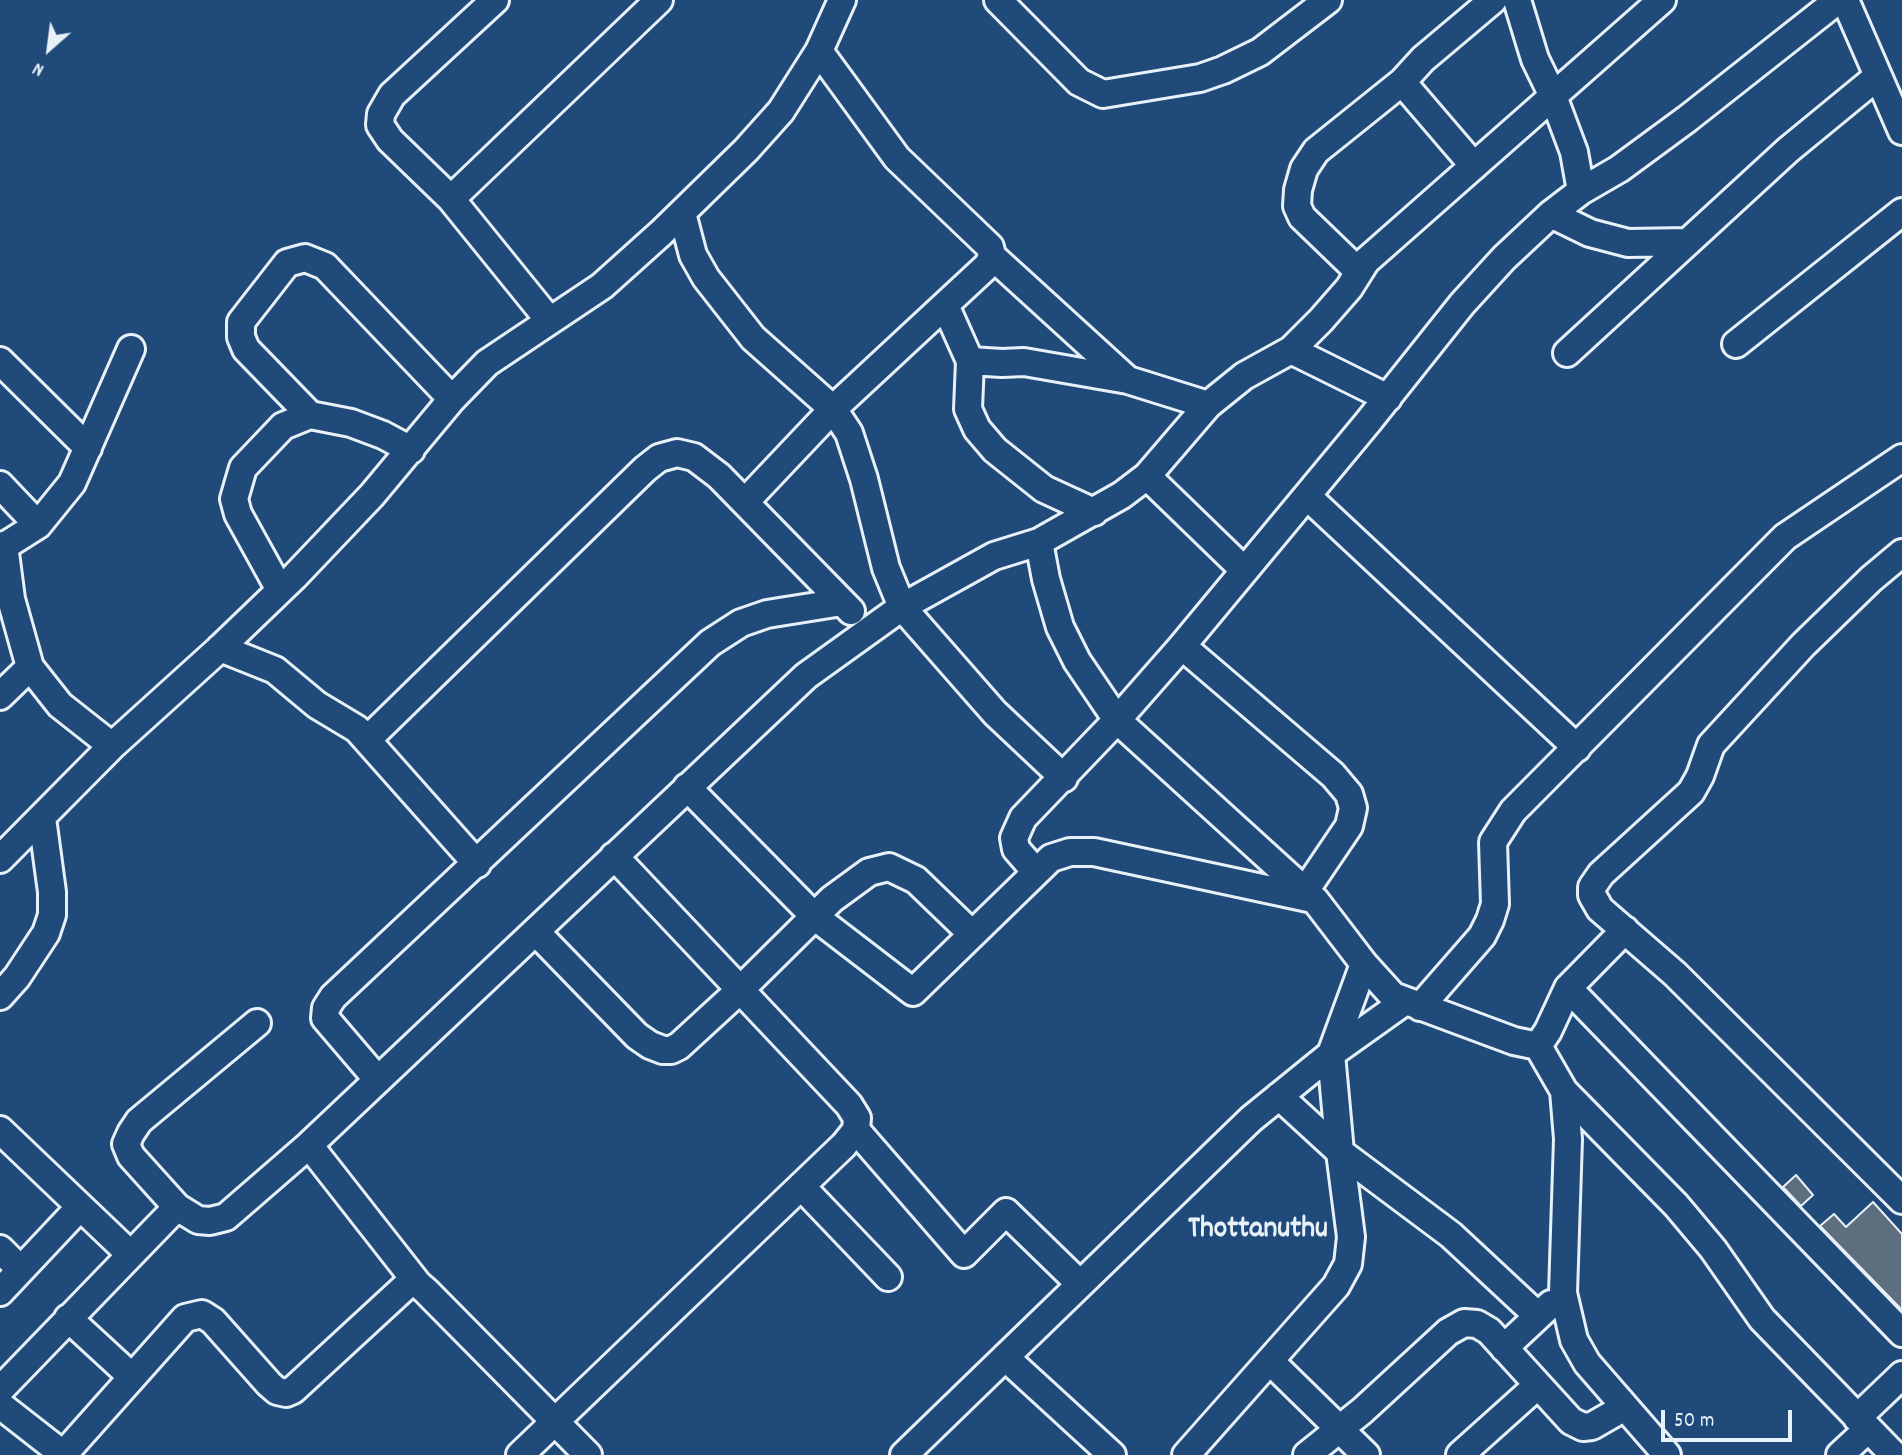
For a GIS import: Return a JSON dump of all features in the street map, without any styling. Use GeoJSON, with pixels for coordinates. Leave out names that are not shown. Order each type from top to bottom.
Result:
{"type":"FeatureCollection","features":[{"type":"Feature","properties":{"kind":"street"},"geometry":{"type":"LineString","coordinates":[[495,0],[392,95],[381,114],[380,125],[390,140],[451,199],[549,320]]}},
{"type":"Feature","properties":{"kind":"street"},"geometry":{"type":"LineString","coordinates":[[451,199],[659,0]]}},
{"type":"Feature","properties":{"kind":"street"},"geometry":{"type":"LineString","coordinates":[[0,859],[112,746],[220,649],[280,590],[372,495],[452,399],[487,363],[602,286],[746,150],[781,111],[819,51],[842,0]]}},
{"type":"Feature","properties":{"kind":"street"},"geometry":{"type":"LineString","coordinates":[[998,0],[1079,82],[1103,94],[1200,78],[1223,70],[1260,52],[1328,0]]}},
{"type":"Feature","properties":{"kind":"street"},"geometry":{"type":"LineString","coordinates":[[1359,272],[1302,217],[1297,206],[1304,169],[1316,151],[1402,82],[1431,52],[1493,0]]}},
{"type":"Feature","properties":{"kind":"street"},"geometry":{"type":"LineString","coordinates":[[1517,0],[1535,59],[1553,96],[1574,152],[1581,191]]}},
{"type":"Feature","properties":{"kind":"street"},"geometry":{"type":"LineString","coordinates":[[257,1023],[139,1121],[126,1144],[131,1156],[177,1207],[198,1220],[211,1222],[226,1217],[309,1145],[806,676],[902,607],[994,556],[1039,542],[1094,512],[1147,476],[1208,405],[1244,376],[1290,349],[1321,320],[1349,288],[1366,261],[1662,0]]}},
{"type":"Feature","properties":{"kind":"street"},"geometry":{"type":"LineString","coordinates":[[1036,872],[1016,849],[1014,838],[1023,818],[1117,720],[1182,646],[1388,398],[1462,303],[1504,258],[1551,214],[1678,126],[1838,0]]}},
{"type":"Feature","properties":{"kind":"street"},"geometry":{"type":"LineString","coordinates":[[1845,0],[1902,131]]}},
{"type":"Feature","properties":{"kind":"street"},"geometry":{"type":"LineString","coordinates":[[819,51],[897,158],[990,247],[992,256],[1128,380]]}},
{"type":"Feature","properties":{"kind":"street"},"geometry":{"type":"LineString","coordinates":[[1567,352],[1788,150],[1878,76]]}},
{"type":"Feature","properties":{"kind":"street"},"geometry":{"type":"LineString","coordinates":[[1402,82],[1474,166]]}},
{"type":"Feature","properties":{"kind":"street"},"geometry":{"type":"LineString","coordinates":[[1737,344],[1902,212]]}},
{"type":"Feature","properties":{"kind":"street"},"geometry":{"type":"LineString","coordinates":[[682,213],[693,255],[729,309],[753,338],[833,409],[849,433],[864,479],[886,568],[902,607],[995,713],[1063,778]]}},
{"type":"Feature","properties":{"kind":"street"},"geometry":{"type":"LineString","coordinates":[[1551,214],[1590,233],[1628,243],[1688,242]]}},
{"type":"Feature","properties":{"kind":"street"},"geometry":{"type":"LineString","coordinates":[[745,502],[833,409],[988,265],[992,256]]}},
{"type":"Feature","properties":{"kind":"street"},"geometry":{"type":"LineString","coordinates":[[310,415],[246,349],[241,337],[241,322],[287,263],[305,258],[325,266],[452,399]]}},
{"type":"Feature","properties":{"kind":"street"},"geometry":{"type":"LineString","coordinates":[[945,305],[970,361],[968,409],[977,429],[995,450],[1044,489],[1094,512]]}},
{"type":"Feature","properties":{"kind":"street"},"geometry":{"type":"LineString","coordinates":[[112,746],[60,705],[30,667],[11,599],[2,547],[38,525],[72,483],[131,349]]}},
{"type":"Feature","properties":{"kind":"street"},"geometry":{"type":"LineString","coordinates":[[1290,349],[1388,398]]}},
{"type":"Feature","properties":{"kind":"street"},"geometry":{"type":"LineString","coordinates":[[0,361],[88,448]]}},
{"type":"Feature","properties":{"kind":"street"},"geometry":{"type":"LineString","coordinates":[[970,361],[1024,362],[1128,380],[1208,405]]}},
{"type":"Feature","properties":{"kind":"street"},"geometry":{"type":"LineString","coordinates":[[280,590],[238,514],[234,499],[243,468],[283,426],[310,415],[351,422],[411,450]]}},
{"type":"Feature","properties":{"kind":"street"},"geometry":{"type":"LineString","coordinates":[[368,739],[645,468],[659,458],[677,453],[694,457],[719,476],[869,630]]}},
{"type":"Feature","properties":{"kind":"street"},"geometry":{"type":"LineString","coordinates":[[904,1455],[1242,1128],[1331,1054],[1412,1004],[1482,936],[1495,904],[1493,842],[1513,811],[1786,537],[1902,458]]}},
{"type":"Feature","properties":{"kind":"street"},"geometry":{"type":"LineString","coordinates":[[1147,476],[1244,569]]}},
{"type":"Feature","properties":{"kind":"street"},"geometry":{"type":"LineString","coordinates":[[0,485],[38,525]]}},
{"type":"Feature","properties":{"kind":"street"},"geometry":{"type":"LineString","coordinates":[[1307,496],[1577,748]]}},
{"type":"Feature","properties":{"kind":"street"},"geometry":{"type":"LineString","coordinates":[[1039,542],[1060,627],[1077,661],[1117,720],[1310,895],[1393,996],[1514,1041],[1538,1045]]}},
{"type":"Feature","properties":{"kind":"street"},"geometry":{"type":"LineString","coordinates":[[1902,553],[1803,645],[1711,745],[1691,792],[1601,874],[1592,887],[1592,895],[1600,909],[1675,974],[1902,1200]]}},
{"type":"Feature","properties":{"kind":"street"},"geometry":{"type":"LineString","coordinates":[[378,1080],[325,1018],[326,1008],[333,997],[710,643],[741,623],[768,614],[842,602]]}},
{"type":"Feature","properties":{"kind":"street"},"geometry":{"type":"LineString","coordinates":[[1182,646],[1333,775],[1349,794],[1353,808],[1349,826],[1310,895]]}},
{"type":"Feature","properties":{"kind":"street"},"geometry":{"type":"LineString","coordinates":[[220,649],[275,670],[317,705],[357,729],[477,863]]}},
{"type":"Feature","properties":{"kind":"street"},"geometry":{"type":"LineString","coordinates":[[0,696],[30,667]]}},
{"type":"Feature","properties":{"kind":"street"},"geometry":{"type":"LineString","coordinates":[[687,788],[814,916],[913,992],[1051,858],[1070,852],[1094,852],[1310,895]]}},
{"type":"Feature","properties":{"kind":"street"},"geometry":{"type":"LineString","coordinates":[[0,996],[17,977],[46,933],[52,915],[52,892],[42,818]]}},
{"type":"Feature","properties":{"kind":"street"},"geometry":{"type":"LineString","coordinates":[[520,1455],[844,1145],[856,1130],[858,1118],[849,1105],[614,856]]}},
{"type":"Feature","properties":{"kind":"street"},"geometry":{"type":"LineString","coordinates":[[536,932],[637,1036],[663,1050],[679,1046],[814,916],[870,872],[889,867],[916,880],[972,934]]}},
{"type":"Feature","properties":{"kind":"street"},"geometry":{"type":"LineString","coordinates":[[1538,1045],[1548,1031],[1568,988],[1625,930]]}},
{"type":"Feature","properties":{"kind":"street"},"geometry":{"type":"LineString","coordinates":[[1186,1455],[1336,1286],[1348,1264],[1351,1237],[1331,1054],[1364,964]]}},
{"type":"Feature","properties":{"kind":"street"},"geometry":{"type":"LineString","coordinates":[[1568,988],[1902,1333]]}},
{"type":"Feature","properties":{"kind":"street"},"geometry":{"type":"LineString","coordinates":[[1538,1045],[1564,1091],[1676,1205],[1713,1249],[1762,1319],[1894,1455]]}},
{"type":"Feature","properties":{"kind":"street"},"geometry":{"type":"LineString","coordinates":[[1564,1091],[1568,1139],[1563,1293],[1574,1340],[1587,1363],[1667,1455]]}},
{"type":"Feature","properties":{"kind":"street"},"geometry":{"type":"LineString","coordinates":[[1279,1096],[1340,1152],[1451,1235],[1538,1316]]}},
{"type":"Feature","properties":{"kind":"street"},"geometry":{"type":"LineString","coordinates":[[0,1130],[130,1254]]}},
{"type":"Feature","properties":{"kind":"street"},"geometry":{"type":"LineString","coordinates":[[856,1130],[964,1254],[1006,1212],[1080,1284]]}},
{"type":"Feature","properties":{"kind":"street"},"geometry":{"type":"LineString","coordinates":[[309,1145],[418,1284],[588,1455]]}},
{"type":"Feature","properties":{"kind":"street"},"geometry":{"type":"LineString","coordinates":[[801,1186],[888,1277]]}},
{"type":"Feature","properties":{"kind":"street"},"geometry":{"type":"LineString","coordinates":[[0,1292],[80,1207]]}},
{"type":"Feature","properties":{"kind":"street"},"geometry":{"type":"LineString","coordinates":[[0,1390],[177,1207]]}},
{"type":"Feature","properties":{"kind":"street"},"geometry":{"type":"LineString","coordinates":[[0,1250],[20,1269]]}},
{"type":"Feature","properties":{"kind":"street"},"geometry":{"type":"LineString","coordinates":[[0,1405],[64,1455],[185,1318],[202,1314],[213,1321],[269,1384],[277,1391],[286,1393],[293,1390],[407,1285],[418,1284]]}},
{"type":"Feature","properties":{"kind":"street"},"geometry":{"type":"LineString","coordinates":[[1504,1348],[1563,1293]]}},
{"type":"Feature","properties":{"kind":"street"},"geometry":{"type":"LineString","coordinates":[[68,1318],[132,1377]]}},
{"type":"Feature","properties":{"kind":"street"},"geometry":{"type":"LineString","coordinates":[[1307,1455],[1448,1332],[1464,1323],[1477,1324],[1489,1331],[1571,1421],[1583,1427],[1592,1426],[1625,1407]]}},
{"type":"Feature","properties":{"kind":"street"},"geometry":{"type":"LineString","coordinates":[[1005,1357],[1112,1455]]}},
{"type":"Feature","properties":{"kind":"street"},"geometry":{"type":"LineString","coordinates":[[1270,1361],[1366,1455]]}},
{"type":"Feature","properties":{"kind":"street"},"geometry":{"type":"LineString","coordinates":[[1840,1455],[1902,1375]]}},
{"type":"Feature","properties":{"kind":"street"},"geometry":{"type":"LineString","coordinates":[[1460,1455],[1538,1385]]}},
{"type":"Feature","properties":{"kind":"building"},"geometry":{"type":"Polygon","coordinates":[[[1796,1175],[1813,1195],[1801,1206],[1783,1187],[1796,1175]]]}},
{"type":"Feature","properties":{"kind":"building"},"geometry":{"type":"Polygon","coordinates":[[[1873,1202],[1902,1234],[1902,1310],[1820,1226],[1834,1214],[1846,1227],[1873,1202]]]}},
{"type":"Feature","properties":{"kind":"district","name":"Thottanuthu"},"geometry":{"type":"Point","coordinates":[1258,1232]}}]}
